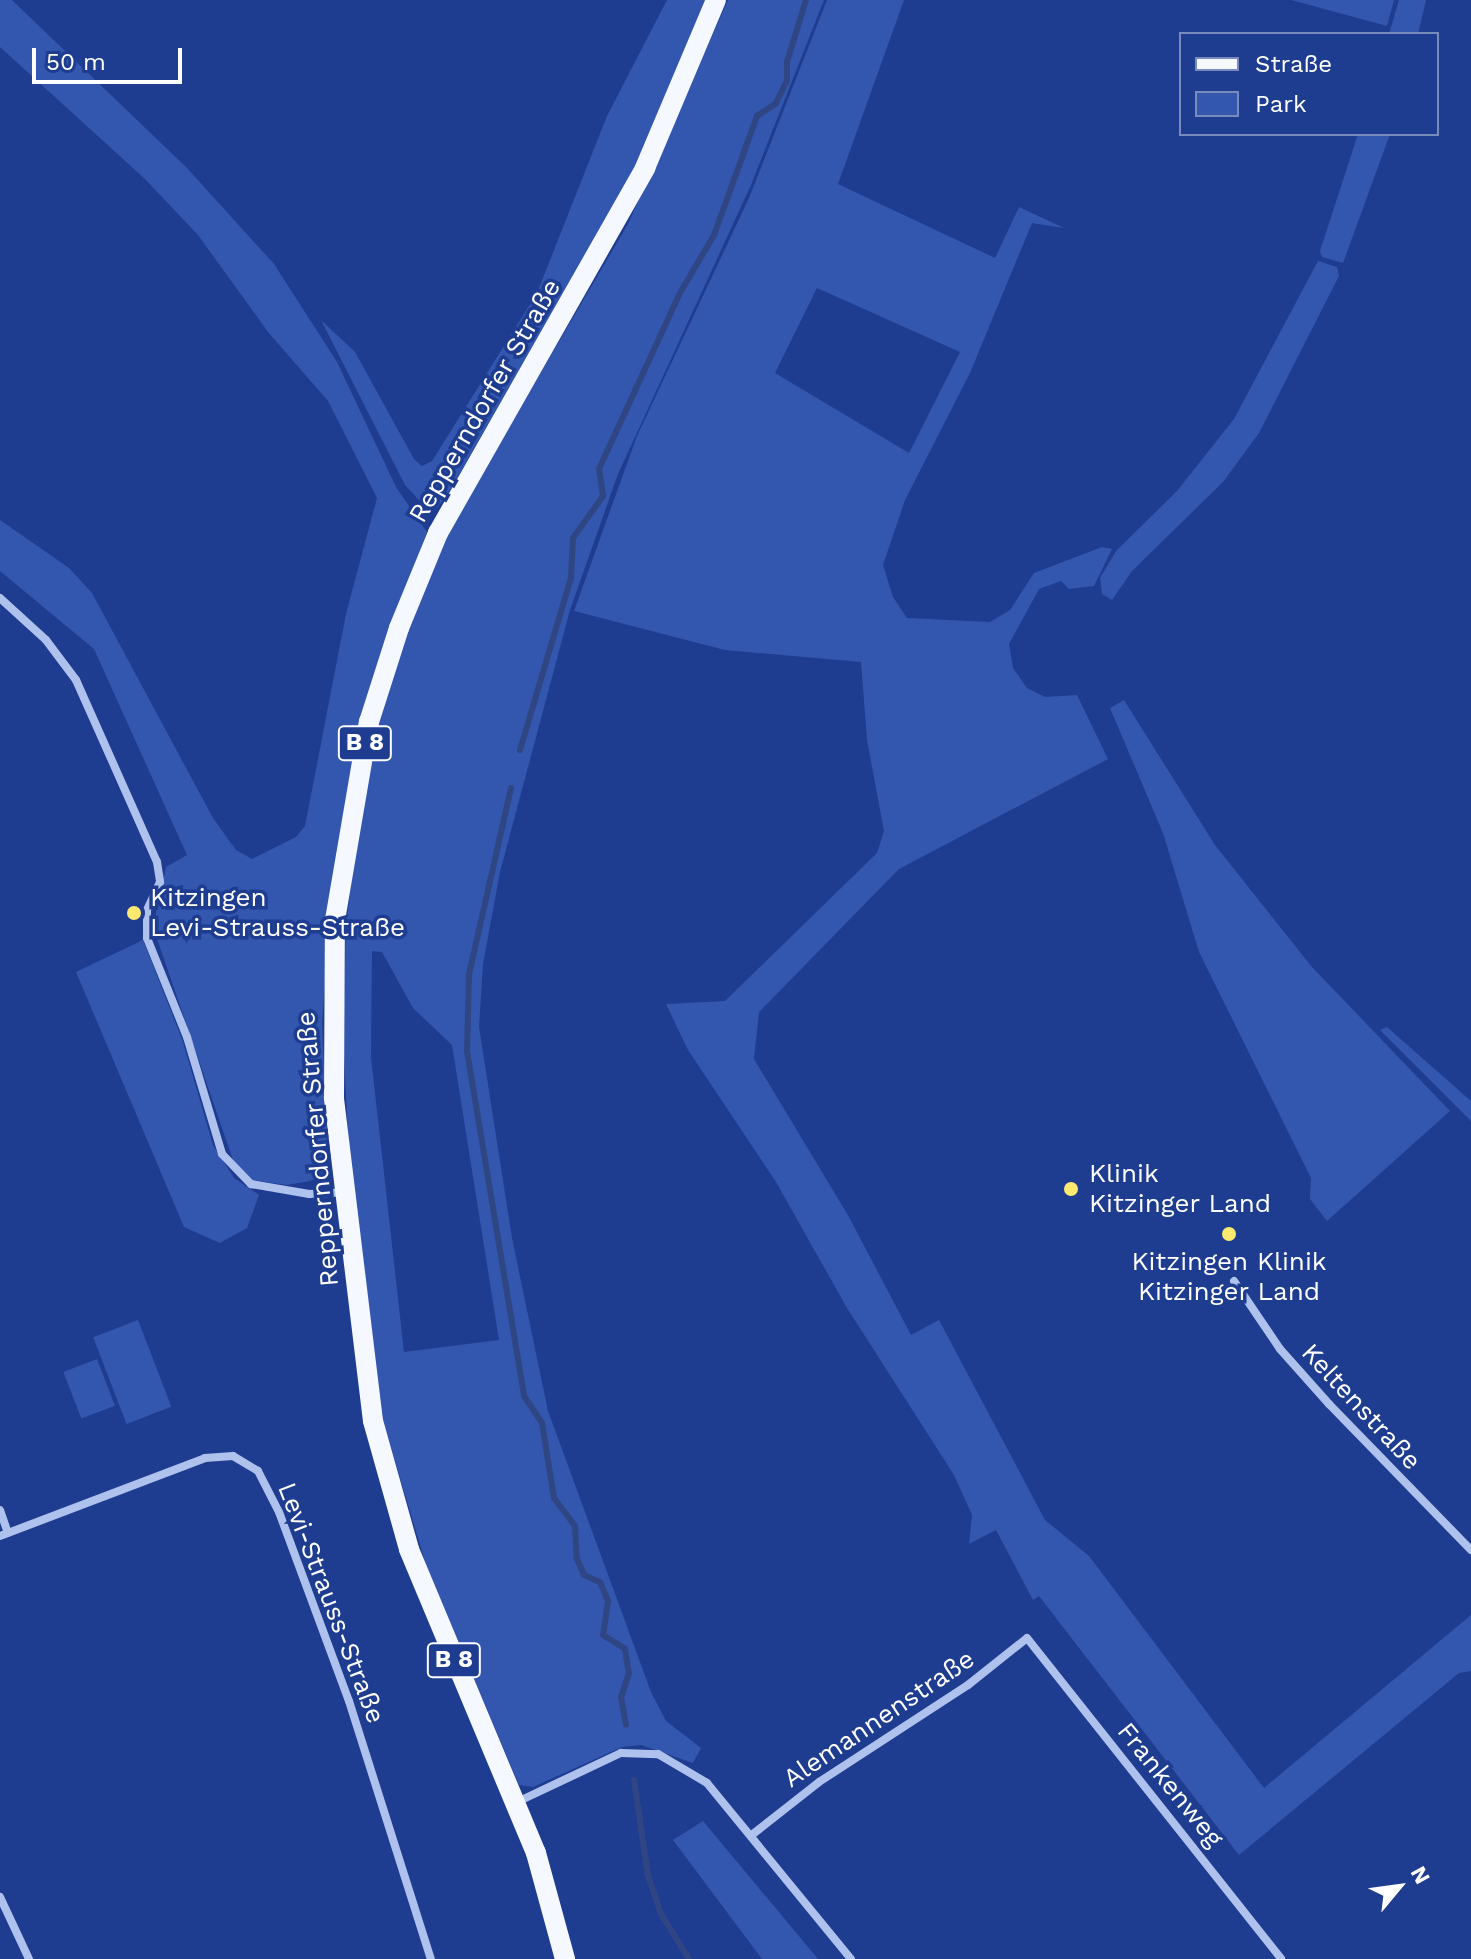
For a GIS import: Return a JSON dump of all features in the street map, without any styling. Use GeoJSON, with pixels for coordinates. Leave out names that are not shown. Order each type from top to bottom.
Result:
{"type":"FeatureCollection","features":[{"type":"Feature","properties":{"kind":"main road","name":"Repperndorfer Straße"},"geometry":{"type":"LineString","coordinates":[[565,1959],[547,1887],[515,1803],[425,1592],[384,1467],[363,1357],[334,1097],[333,963],[346,837],[373,709],[438,533],[645,168],[716,0]]}},
{"type":"Feature","properties":{"kind":"street"},"geometry":{"type":"LineString","coordinates":[[0,598],[46,640],[76,680],[157,862],[160,882],[147,910],[147,938],[187,1037],[222,1154],[251,1184],[299,1193],[344,1192]]}},
{"type":"Feature","properties":{"kind":"street","name":"Keltenstraße"},"geometry":{"type":"LineString","coordinates":[[1234,1281],[1280,1349],[1471,1550]]}},
{"type":"Feature","properties":{"kind":"street","name":"Levi-Strauss-Straße"},"geometry":{"type":"LineString","coordinates":[[0,1510],[4,1534],[205,1458],[233,1456],[258,1471],[279,1512],[349,1701],[431,1959]]}},
{"type":"Feature","properties":{"kind":"street","name":"Alemannenstraße"},"geometry":{"type":"LineString","coordinates":[[753,1834],[819,1782],[968,1685],[1027,1638]]}},
{"type":"Feature","properties":{"kind":"street","name":"Frankenweg"},"geometry":{"type":"LineString","coordinates":[[1027,1638],[1281,1959]]}},
{"type":"Feature","properties":{"kind":"street"},"geometry":{"type":"LineString","coordinates":[[515,1803],[604,1759],[637,1750],[658,1754],[707,1783],[753,1834],[851,1959]]}},
{"type":"Feature","properties":{"kind":"street"},"geometry":{"type":"LineString","coordinates":[[0,1897],[29,1959]]}},
{"type":"Feature","properties":{"kind":"green space"},"geometry":{"type":"Polygon","coordinates":[[[0,0],[12,0],[187,168],[274,264],[337,362],[396,487],[427,532],[392,628],[326,965],[322,1024],[327,1137],[324,1174],[310,1181],[287,1185],[250,1180],[233,1160],[153,927],[166,867],[187,855],[94,649],[0,571],[0,520],[69,568],[92,593],[213,818],[236,850],[252,859],[296,837],[305,826],[346,614],[377,498],[328,401],[268,332],[198,235],[145,179],[0,47],[0,0]]]}},
{"type":"Feature","properties":{"kind":"green space"},"geometry":{"type":"Polygon","coordinates":[[[667,0],[707,0],[659,126],[448,494],[437,508],[428,510],[405,485],[321,320],[355,352],[414,459],[422,466],[432,461],[537,293],[607,116],[667,0]]]}},
{"type":"Feature","properties":{"kind":"green space"},"geometry":{"type":"Polygon","coordinates":[[[728,0],[824,0],[751,185],[618,474],[570,610],[500,872],[483,964],[479,1027],[512,1238],[548,1411],[651,1692],[666,1721],[701,1748],[693,1763],[641,1745],[622,1747],[533,1787],[519,1785],[426,1565],[381,1414],[351,1194],[343,1036],[346,928],[357,827],[380,719],[403,644],[449,529],[628,224],[728,0]],[[372,951],[371,1057],[404,1352],[499,1340],[452,1045],[413,1008],[382,952],[372,951]]]}},
{"type":"Feature","properties":{"kind":"green space"},"geometry":{"type":"Polygon","coordinates":[[[827,0],[904,0],[838,184],[995,258],[1019,207],[1064,228],[1032,223],[970,373],[905,500],[883,565],[893,597],[907,618],[990,622],[1010,610],[1034,573],[1102,547],[1112,549],[1094,586],[1069,589],[1061,581],[1039,589],[1009,644],[1013,668],[1027,688],[1045,697],[1077,695],[1108,759],[899,869],[759,1012],[754,1059],[849,1217],[911,1335],[939,1320],[1045,1520],[1089,1556],[1264,1788],[1471,1615],[1471,1671],[1459,1673],[1239,1855],[1039,1596],[1033,1600],[996,1530],[969,1544],[972,1515],[954,1475],[847,1308],[776,1182],[688,1050],[666,1004],[725,1001],[877,853],[884,831],[867,740],[861,662],[725,650],[574,611],[637,436],[749,198],[827,0]],[[817,288],[775,373],[909,453],[960,352],[817,288]]]}},
{"type":"Feature","properties":{"kind":"green space"},"geometry":{"type":"Polygon","coordinates":[[[1291,0],[1394,0],[1387,26],[1291,0]]]}},
{"type":"Feature","properties":{"kind":"green space"},"geometry":{"type":"Polygon","coordinates":[[[1399,0],[1426,0],[1418,32],[1390,32],[1399,0]]]}},
{"type":"Feature","properties":{"kind":"green space"},"geometry":{"type":"Polygon","coordinates":[[[1357,136],[1389,136],[1343,263],[1322,257],[1320,251],[1357,136]]]}},
{"type":"Feature","properties":{"kind":"green space"},"geometry":{"type":"Polygon","coordinates":[[[1318,261],[1337,267],[1339,276],[1259,433],[1223,482],[1132,571],[1112,600],[1102,594],[1100,578],[1116,551],[1177,491],[1234,419],[1318,261]]]}},
{"type":"Feature","properties":{"kind":"green space"},"geometry":{"type":"Polygon","coordinates":[[[1124,700],[1215,845],[1311,966],[1450,1111],[1327,1221],[1310,1199],[1311,1178],[1199,952],[1163,833],[1110,708],[1124,700]]]}},
{"type":"Feature","properties":{"kind":"green space"},"geometry":{"type":"Polygon","coordinates":[[[143,940],[182,1039],[213,1145],[234,1178],[259,1195],[247,1228],[220,1243],[184,1227],[76,972],[143,940]]]}},
{"type":"Feature","properties":{"kind":"green space"},"geometry":{"type":"Polygon","coordinates":[[[1387,1027],[1471,1101],[1471,1121],[1380,1030],[1387,1027]]]}},
{"type":"Feature","properties":{"kind":"green space"},"geometry":{"type":"Polygon","coordinates":[[[138,1320],[171,1407],[127,1424],[93,1337],[138,1320]]]}},
{"type":"Feature","properties":{"kind":"green space"},"geometry":{"type":"Polygon","coordinates":[[[97,1359],[115,1406],[81,1419],[63,1372],[97,1359]]]}},
{"type":"Feature","properties":{"kind":"green space"},"geometry":{"type":"Polygon","coordinates":[[[703,1821],[818,1959],[762,1959],[673,1840],[703,1821]]]}},
{"type":"Feature","properties":{"kind":"waterway"},"geometry":{"type":"LineString","coordinates":[[520,750],[571,578],[573,538],[603,496],[599,469],[680,293],[714,235],[757,116],[776,103],[787,80],[787,62],[806,0]]}},
{"type":"Feature","properties":{"kind":"waterway"},"geometry":{"type":"LineString","coordinates":[[511,788],[469,975],[467,1051],[524,1396],[542,1423],[554,1498],[575,1526],[577,1559],[584,1575],[600,1582],[608,1601],[603,1635],[625,1649],[629,1673],[621,1697],[626,1725]]}},
{"type":"Feature","properties":{"kind":"waterway"},"geometry":{"type":"LineString","coordinates":[[634,1780],[648,1876],[661,1914],[689,1959]]}},
{"type":"Feature","properties":{"kind":"place","name":"Kitzingen Levi-Strauss-Straße"},"geometry":{"type":"Point","coordinates":[134,913]}},
{"type":"Feature","properties":{"kind":"place","name":"Klinik Kitzinger Land"},"geometry":{"type":"Point","coordinates":[1071,1189]}},
{"type":"Feature","properties":{"kind":"place","name":"Kitzingen Klinik Kitzinger Land"},"geometry":{"type":"Point","coordinates":[1229,1234]}}]}
